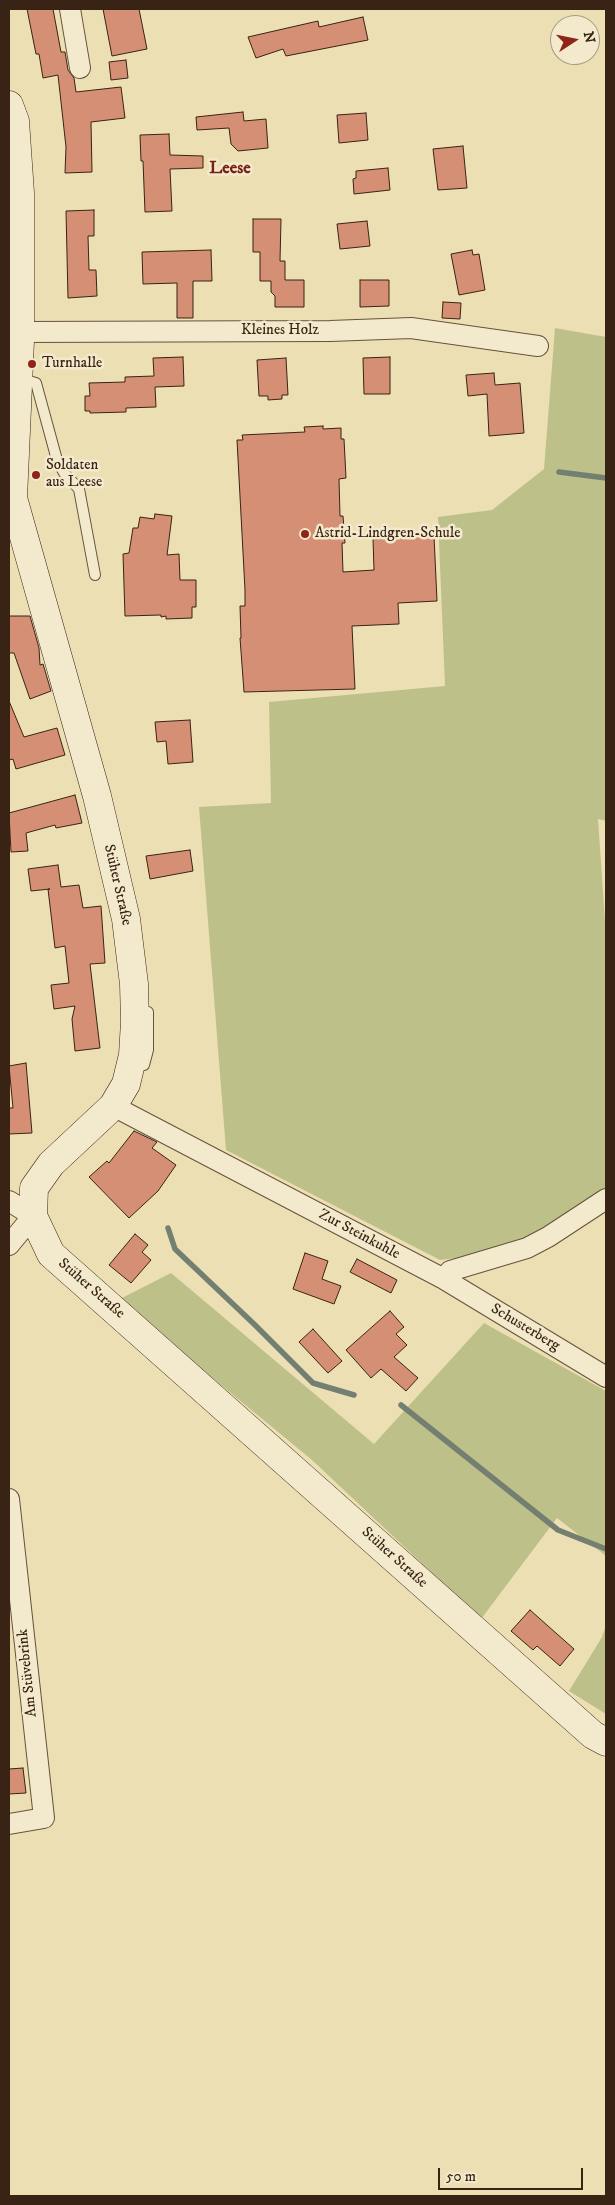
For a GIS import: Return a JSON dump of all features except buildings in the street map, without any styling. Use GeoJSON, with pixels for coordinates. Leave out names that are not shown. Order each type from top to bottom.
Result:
{"type":"FeatureCollection","features":[{"type":"Feature","properties":{"kind":"main road","name":"Stüher Straße"},"geometry":{"type":"LineString","coordinates":[[9,105],[15,121],[20,193],[20,332],[14,381],[11,498],[97,796],[126,919],[134,984],[135,1022],[133,1055],[119,1095],[51,1164],[34,1188],[33,1216],[51,1254],[593,1735],[606,1742]]}},
{"type":"Feature","properties":{"kind":"street"},"geometry":{"type":"LineString","coordinates":[[70,9],[80,68]]}},
{"type":"Feature","properties":{"kind":"street","name":"Kleines Holz"},"geometry":{"type":"LineString","coordinates":[[20,332],[330,331],[411,328],[538,346]]}},
{"type":"Feature","properties":{"kind":"street","name":"Zur Steinkuhle"},"geometry":{"type":"LineString","coordinates":[[119,1095],[444,1279]]}},
{"type":"Feature","properties":{"kind":"street"},"geometry":{"type":"LineString","coordinates":[[444,1279],[450,1271],[526,1248],[548,1237],[606,1199]]}},
{"type":"Feature","properties":{"kind":"street"},"geometry":{"type":"LineString","coordinates":[[9,1201],[33,1216],[9,1245]]}},
{"type":"Feature","properties":{"kind":"street","name":"Schusterberg"},"geometry":{"type":"LineString","coordinates":[[444,1279],[606,1377]]}},
{"type":"Feature","properties":{"kind":"street","name":"Am Stüvebrink"},"geometry":{"type":"LineString","coordinates":[[9,1499],[44,1818],[9,1824]]}},
{"type":"Feature","properties":{"kind":"lane"},"geometry":{"type":"LineString","coordinates":[[14,381],[36,383],[57,460],[64,473],[79,489],[95,575]]}},
{"type":"Feature","properties":{"kind":"green space"},"geometry":{"type":"Polygon","coordinates":[[[555,328],[606,337],[606,821],[598,819],[606,935],[606,1190],[524,1241],[465,1257],[440,1260],[226,1150],[199,807],[271,803],[269,702],[445,686],[438,517],[492,510],[544,469],[555,328]]]}},
{"type":"Feature","properties":{"kind":"green space"},"geometry":{"type":"Polygon","coordinates":[[[171,1273],[374,1444],[484,1323],[606,1391],[606,1556],[557,1518],[481,1619],[312,1460],[118,1300],[171,1273]]]}},
{"type":"Feature","properties":{"kind":"green space"},"geometry":{"type":"Polygon","coordinates":[[[606,1625],[606,1714],[569,1691],[602,1637],[606,1625]]]}},
{"type":"Feature","properties":{"kind":"waterway"},"geometry":{"type":"LineString","coordinates":[[559,472],[606,478]]}},
{"type":"Feature","properties":{"kind":"waterway"},"geometry":{"type":"LineString","coordinates":[[168,1228],[175,1249],[313,1383],[354,1395]]}},
{"type":"Feature","properties":{"kind":"waterway"},"geometry":{"type":"LineString","coordinates":[[401,1405],[558,1530],[606,1549]]}},
{"type":"Feature","properties":{"kind":"place","name":"Turnhalle"},"geometry":{"type":"Point","coordinates":[32,364]}},
{"type":"Feature","properties":{"kind":"place","name":"Soldaten aus Leese"},"geometry":{"type":"Point","coordinates":[36,475]}},
{"type":"Feature","properties":{"kind":"place","name":"Astrid-Lindgren-Schule"},"geometry":{"type":"Point","coordinates":[305,534]}},
{"type":"Feature","properties":{"kind":"district","name":"Leese"},"geometry":{"type":"Point","coordinates":[230,169]}}]}
